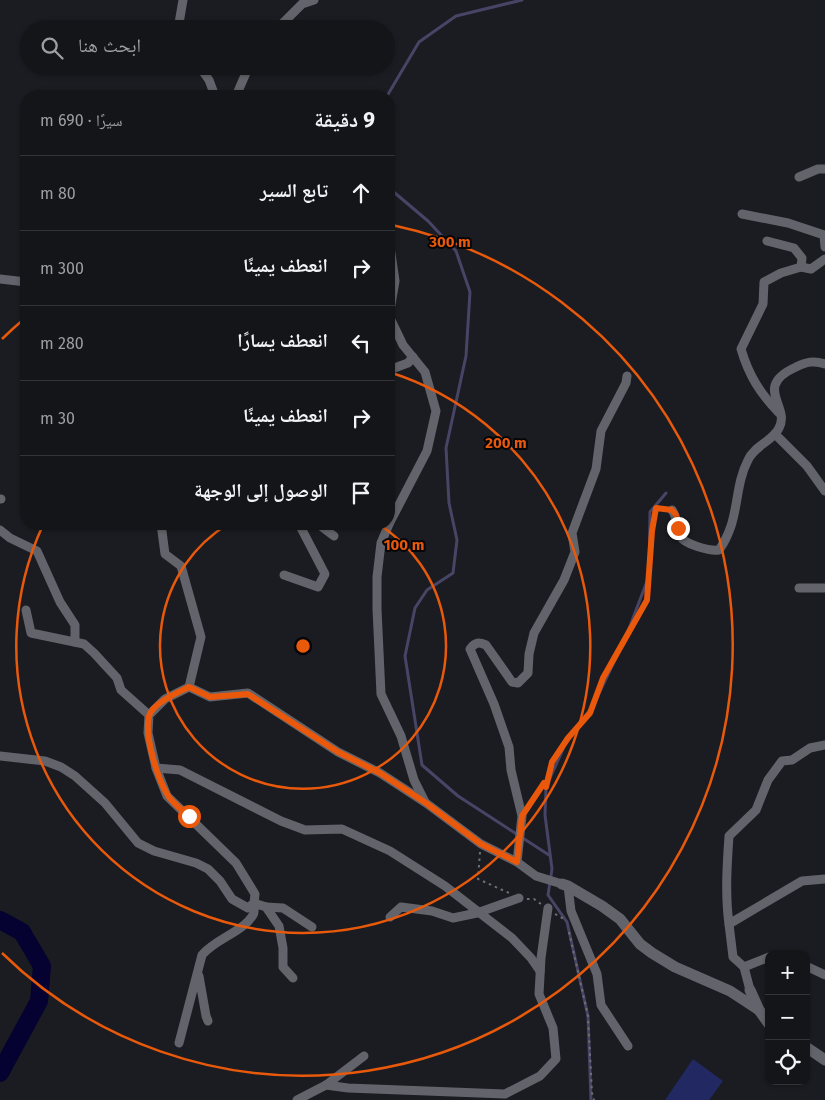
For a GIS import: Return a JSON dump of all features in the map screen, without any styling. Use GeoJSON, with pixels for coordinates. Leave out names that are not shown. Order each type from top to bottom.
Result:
{"type":"FeatureCollection","features":[{"type":"Feature","properties":{"kind":"street"},"geometry":{"type":"LineString","coordinates":[[179,20],[182,0]]}},
{"type":"Feature","properties":{"kind":"street"},"geometry":{"type":"LineString","coordinates":[[286,20],[302,4],[314,0]]}},
{"type":"Feature","properties":{"kind":"street"},"geometry":{"type":"LineString","coordinates":[[206,75],[213,90]]}},
{"type":"Feature","properties":{"kind":"street"},"geometry":{"type":"LineString","coordinates":[[239,90],[245,75]]}},
{"type":"Feature","properties":{"kind":"street"},"geometry":{"type":"LineString","coordinates":[[799,177],[818,169],[825,170]]}},
{"type":"Feature","properties":{"kind":"street"},"geometry":{"type":"LineString","coordinates":[[742,214],[788,223],[824,236],[825,247]]}},
{"type":"Feature","properties":{"kind":"street"},"geometry":{"type":"LineString","coordinates":[[767,241],[794,248],[802,258],[801,267]]}},
{"type":"Feature","properties":{"kind":"street"},"geometry":{"type":"LineString","coordinates":[[780,414],[762,396],[747,368],[741,349],[764,304],[764,282],[781,273],[801,267],[811,269],[825,259]]}},
{"type":"Feature","properties":{"kind":"street"},"geometry":{"type":"LineString","coordinates":[[0,279],[20,281]]}},
{"type":"Feature","properties":{"kind":"street"},"geometry":{"type":"LineString","coordinates":[[395,328],[403,345],[425,372],[436,411],[427,450],[395,512]]}},
{"type":"Feature","properties":{"kind":"street"},"geometry":{"type":"LineString","coordinates":[[395,368],[408,364],[413,357]]}},
{"type":"Feature","properties":{"kind":"street"},"geometry":{"type":"LineString","coordinates":[[672,510],[676,515],[680,537],[688,543],[711,551],[719,550],[731,526],[737,490],[748,458],[762,443],[775,434],[781,425],[775,391],[778,380],[783,373],[806,363],[817,361],[825,364]]}},
{"type":"Feature","properties":{"kind":"street"},"geometry":{"type":"LineString","coordinates":[[517,862],[522,816],[511,770],[509,747],[494,704],[470,649],[473,644],[480,642],[486,645],[512,682],[518,683],[528,673],[534,633],[564,580],[575,552],[572,534],[596,469],[601,430],[626,383],[627,376]]}},
{"type":"Feature","properties":{"kind":"street"},"geometry":{"type":"LineString","coordinates":[[775,434],[807,466],[825,491]]}},
{"type":"Feature","properties":{"kind":"street"},"geometry":{"type":"LineString","coordinates":[[0,530],[10,538],[36,551],[60,602],[75,625],[75,642]]}},
{"type":"Feature","properties":{"kind":"street"},"geometry":{"type":"LineString","coordinates":[[162,530],[166,554],[181,566],[201,637],[189,687]]}},
{"type":"Feature","properties":{"kind":"street"},"geometry":{"type":"LineString","coordinates":[[284,575],[318,587],[325,574],[302,530]]}},
{"type":"Feature","properties":{"kind":"street"},"geometry":{"type":"LineString","coordinates":[[326,530],[334,536]]}},
{"type":"Feature","properties":{"kind":"street"},"geometry":{"type":"LineString","coordinates":[[386,530],[380,543],[377,577],[381,694],[401,736],[414,780],[426,803]]}},
{"type":"Feature","properties":{"kind":"street"},"geometry":{"type":"LineString","coordinates":[[799,588],[825,588]]}},
{"type":"Feature","properties":{"kind":"street"},"geometry":{"type":"LineString","coordinates":[[26,610],[31,633],[84,644],[94,652],[117,678],[121,690],[150,715]]}},
{"type":"Feature","properties":{"kind":"street"},"geometry":{"type":"LineString","coordinates":[[189,687],[210,697],[248,694],[338,752],[380,773],[426,803],[481,844],[517,862],[536,876],[565,885],[602,906],[620,920],[640,944],[652,953],[675,967],[730,991],[759,1010]]}},
{"type":"Feature","properties":{"kind":"street"},"geometry":{"type":"LineString","coordinates":[[179,1043],[202,955],[209,947],[247,923],[254,913],[255,894],[236,863],[168,796],[156,768],[148,733],[150,715],[164,699],[189,687]]}},
{"type":"Feature","properties":{"kind":"street"},"geometry":{"type":"LineString","coordinates":[[765,1018],[750,990],[744,967],[733,957],[726,887],[729,836],[756,810],[768,780],[782,761],[792,760],[810,748],[825,745]]}},
{"type":"Feature","properties":{"kind":"street"},"geometry":{"type":"LineString","coordinates":[[0,756],[46,761],[61,767],[75,776],[105,803],[138,843],[154,851],[196,863],[208,869],[232,899],[248,908],[254,903]]}},
{"type":"Feature","properties":{"kind":"street"},"geometry":{"type":"LineString","coordinates":[[156,768],[180,770],[281,821],[305,830],[342,829],[382,847],[445,886],[512,938],[531,958],[540,971]]}},
{"type":"Feature","properties":{"kind":"street"},"geometry":{"type":"LineString","coordinates":[[729,924],[802,881],[825,879]]}},
{"type":"Feature","properties":{"kind":"street"},"geometry":{"type":"LineString","coordinates":[[565,885],[571,910],[597,974],[601,1006],[628,1046]]}},
{"type":"Feature","properties":{"kind":"street"},"geometry":{"type":"LineString","coordinates":[[390,917],[402,907],[432,911],[453,918],[519,898]]}},
{"type":"Feature","properties":{"kind":"street"},"geometry":{"type":"LineString","coordinates":[[254,903],[266,907],[283,908],[312,927]]}},
{"type":"Feature","properties":{"kind":"street"},"geometry":{"type":"LineString","coordinates":[[266,907],[279,926],[283,948],[283,967],[293,978]]}},
{"type":"Feature","properties":{"kind":"street"},"geometry":{"type":"LineString","coordinates":[[326,1084],[348,1088],[505,1094],[540,1076],[556,1059],[553,1028],[539,994],[548,908]]}},
{"type":"Feature","properties":{"kind":"street"},"geometry":{"type":"LineString","coordinates":[[744,967],[765,959]]}},
{"type":"Feature","properties":{"kind":"street"},"geometry":{"type":"LineString","coordinates":[[810,968],[825,975]]}},
{"type":"Feature","properties":{"kind":"street"},"geometry":{"type":"LineString","coordinates":[[198,971],[203,1004],[208,1021]]}},
{"type":"Feature","properties":{"kind":"street"},"geometry":{"type":"LineString","coordinates":[[810,1050],[825,1060]]}},
{"type":"Feature","properties":{"kind":"street"},"geometry":{"type":"LineString","coordinates":[[298,1100],[326,1084],[364,1056]]}},
{"type":"Feature","properties":{"kind":"path"},"geometry":{"type":"LineString","coordinates":[[522,816],[544,783],[546,787],[552,762],[568,738],[590,713],[603,678],[647,600],[652,531],[656,508],[672,510]]}},
{"type":"Feature","properties":{"kind":"path"},"geometry":{"type":"LineString","coordinates":[[481,844],[478,879],[519,898],[534,899],[567,922]]}},
{"type":"Feature","properties":{"kind":"path"},"geometry":{"type":"LineString","coordinates":[[569,931],[588,1016],[594,1100]]}},
{"type":"Feature","properties":{"kind":"shaded area"},"geometry":{"type":"Polygon","coordinates":[[[693,1059],[723,1081],[709,1100],[665,1100],[693,1059]]]}},
{"type":"Feature","properties":{"kind":"waterway"},"geometry":{"type":"LineString","coordinates":[[391,90],[419,42],[456,16],[522,0]]}},
{"type":"Feature","properties":{"kind":"waterway"},"geometry":{"type":"LineString","coordinates":[[395,193],[428,221],[456,251],[470,292],[466,356],[446,448],[449,503],[457,540],[453,573],[427,590],[415,608],[405,656],[422,765],[458,796],[549,855]]}},
{"type":"Feature","properties":{"kind":"waterway"},"geometry":{"type":"LineString","coordinates":[[591,1100],[588,1016],[567,922],[548,895],[552,869],[545,815],[546,787],[568,738],[593,706],[625,639],[649,576],[650,512],[666,493]]}},
{"type":"Feature","properties":{"kind":"waterway"},"geometry":{"type":"LineString","coordinates":[[0,920],[22,932],[42,966],[39,1001],[0,1073]]}},
{"type":"Feature","properties":{"kind":"route"},"geometry":{"type":"LineString","coordinates":[[189,816],[168,796],[156,768],[148,733],[150,715],[164,699],[189,687],[210,697],[248,694],[262,701],[338,752],[380,773],[426,803],[481,844],[517,862],[522,816],[544,783],[546,787],[552,762],[568,738],[590,713],[603,678],[647,600],[652,531],[656,508],[672,510],[676,515],[678,528]]}}]}
